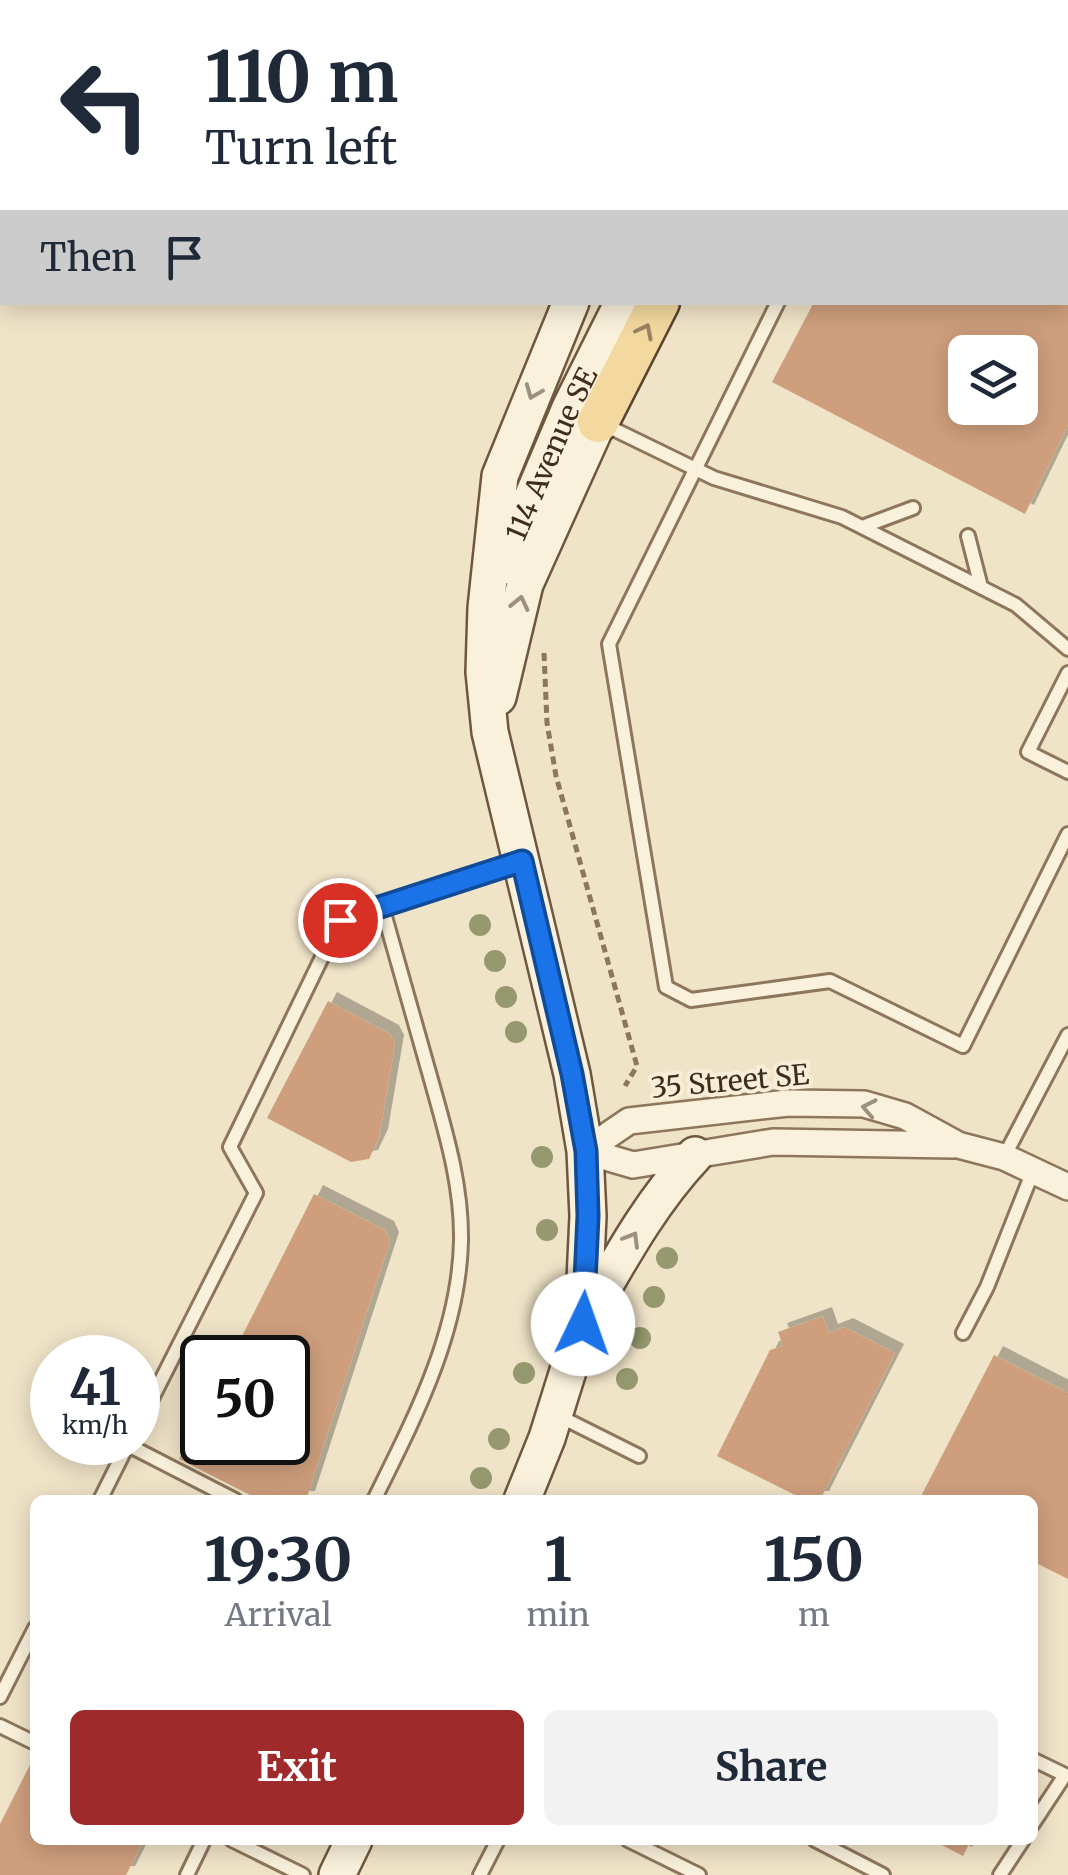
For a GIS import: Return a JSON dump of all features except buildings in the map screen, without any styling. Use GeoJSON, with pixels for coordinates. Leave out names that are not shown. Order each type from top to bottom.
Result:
{"type":"FeatureCollection","features":[{"type":"Feature","properties":{"kind":"main road","name":"114 Avenue SE"},"geometry":{"type":"LineString","coordinates":[[524,1495],[583,1324],[588,1216],[586,1151],[572,1074],[490,732],[484,672],[486,608],[500,476],[570,305]]}},
{"type":"Feature","properties":{"kind":"main road","name":"114 Avenue SE"},"geometry":{"type":"LineString","coordinates":[[486,608],[570,408],[622,305]]}},
{"type":"Feature","properties":{"kind":"main road"},"geometry":{"type":"LineString","coordinates":[[490,732],[524,584],[598,422],[657,305]]}},
{"type":"Feature","properties":{"kind":"main road"},"geometry":{"type":"LineString","coordinates":[[583,1324],[652,1206],[695,1156]]}},
{"type":"Feature","properties":{"kind":"main road"},"geometry":{"type":"LineString","coordinates":[[337,1875],[352,1845]]}},
{"type":"Feature","properties":{"kind":"street","name":"35 Street SE"},"geometry":{"type":"LineString","coordinates":[[586,1151],[628,1121],[788,1103],[864,1104],[906,1116],[958,1144],[1004,1158],[1068,1188]]}},
{"type":"Feature","properties":{"kind":"street","name":"35 Street SE"},"geometry":{"type":"LineString","coordinates":[[586,1151],[633,1165],[772,1142],[958,1144]]}},
{"type":"Feature","properties":{"kind":"lane"},"geometry":{"type":"LineString","coordinates":[[777,305],[609,644],[666,987],[691,1000],[830,981],[963,1046],[1068,834]]}},
{"type":"Feature","properties":{"kind":"lane"},"geometry":{"type":"LineString","coordinates":[[598,422],[696,470],[842,517],[1016,605],[1068,649]]}},
{"type":"Feature","properties":{"kind":"lane"},"geometry":{"type":"LineString","coordinates":[[862,527],[913,508]]}},
{"type":"Feature","properties":{"kind":"lane"},"geometry":{"type":"LineString","coordinates":[[968,536],[981,588]]}},
{"type":"Feature","properties":{"kind":"lane"},"geometry":{"type":"LineString","coordinates":[[1068,673],[1028,752],[1068,772]]}},
{"type":"Feature","properties":{"kind":"lane"},"geometry":{"type":"LineString","coordinates":[[160,1383],[256,1193],[230,1147],[340,920],[522,861]]}},
{"type":"Feature","properties":{"kind":"lane"},"geometry":{"type":"LineString","coordinates":[[376,1495],[424,1399],[449,1320],[461,1245],[460,1202],[446,1136],[382,906]]}},
{"type":"Feature","properties":{"kind":"lane"},"geometry":{"type":"LineString","coordinates":[[1004,1158],[1068,1035]]}},
{"type":"Feature","properties":{"kind":"lane"},"geometry":{"type":"LineString","coordinates":[[963,1332],[987,1286],[1033,1171]]}},
{"type":"Feature","properties":{"kind":"lane"},"geometry":{"type":"LineString","coordinates":[[554,1414],[638,1456]]}},
{"type":"Feature","properties":{"kind":"lane"},"geometry":{"type":"LineString","coordinates":[[160,1461],[225,1495]]}},
{"type":"Feature","properties":{"kind":"lane"},"geometry":{"type":"LineString","coordinates":[[102,1495],[118,1465]]}},
{"type":"Feature","properties":{"kind":"lane"},"geometry":{"type":"LineString","coordinates":[[0,1697],[30,1638]]}},
{"type":"Feature","properties":{"kind":"lane"},"geometry":{"type":"LineString","coordinates":[[0,1726],[30,1741]]}},
{"type":"Feature","properties":{"kind":"lane"},"geometry":{"type":"LineString","coordinates":[[1038,1762],[1065,1775],[1038,1817]]}},
{"type":"Feature","properties":{"kind":"lane"},"geometry":{"type":"LineString","coordinates":[[187,1875],[202,1845]]}},
{"type":"Feature","properties":{"kind":"lane"},"geometry":{"type":"LineString","coordinates":[[242,1845],[303,1875]]}},
{"type":"Feature","properties":{"kind":"lane"},"geometry":{"type":"LineString","coordinates":[[480,1875],[495,1845]]}},
{"type":"Feature","properties":{"kind":"lane"},"geometry":{"type":"LineString","coordinates":[[638,1845],[698,1875]]}},
{"type":"Feature","properties":{"kind":"lane"},"geometry":{"type":"LineString","coordinates":[[825,1845],[884,1875]]}},
{"type":"Feature","properties":{"kind":"lane"},"geometry":{"type":"LineString","coordinates":[[1000,1875],[1020,1845]]}},
{"type":"Feature","properties":{"kind":"path"},"geometry":{"type":"LineString","coordinates":[[544,644],[547,723],[556,776],[637,1066],[625,1086]]}},
{"type":"Feature","properties":{"kind":"route"},"geometry":{"type":"LineString","coordinates":[[340,920],[522,861],[586,1151],[588,1216],[583,1324]]}}]}
